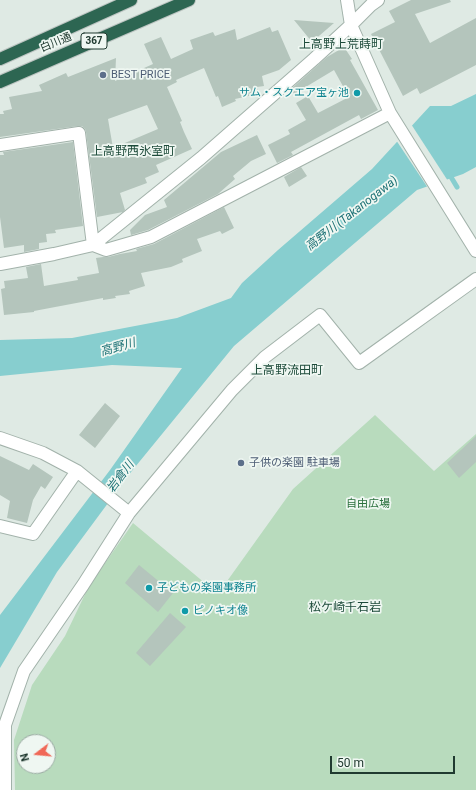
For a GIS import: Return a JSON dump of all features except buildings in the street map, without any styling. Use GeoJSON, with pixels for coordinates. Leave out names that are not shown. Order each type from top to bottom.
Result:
{"type":"FeatureCollection","features":[{"type":"Feature","properties":{"kind":"highway","name":"白川通"},"geometry":{"type":"LineString","coordinates":[[0,59],[131,0]]}},
{"type":"Feature","properties":{"kind":"highway","name":"白川通"},"geometry":{"type":"LineString","coordinates":[[0,82],[189,0]]}},
{"type":"Feature","properties":{"kind":"street"},"geometry":{"type":"LineString","coordinates":[[347,0],[351,25],[392,117],[476,251]]}},
{"type":"Feature","properties":{"kind":"street"},"geometry":{"type":"LineString","coordinates":[[0,263],[54,254],[93,245],[201,158],[378,0]]}},
{"type":"Feature","properties":{"kind":"street"},"geometry":{"type":"LineString","coordinates":[[93,245],[106,250],[151,237],[392,117]]}},
{"type":"Feature","properties":{"kind":"street"},"geometry":{"type":"LineString","coordinates":[[0,145],[79,133],[93,245]]}},
{"type":"Feature","properties":{"kind":"street"},"geometry":{"type":"LineString","coordinates":[[5,790],[5,725],[24,671],[83,585],[129,514],[232,390],[265,357],[320,315],[359,363],[476,279]]}},
{"type":"Feature","properties":{"kind":"street"},"geometry":{"type":"LineString","coordinates":[[0,438],[43,453],[76,471],[129,514]]}},
{"type":"Feature","properties":{"kind":"street"},"geometry":{"type":"LineString","coordinates":[[0,526],[33,534],[76,471]]}},
{"type":"Feature","properties":{"kind":"green space","name":"自由広場"},"geometry":{"type":"Polygon","coordinates":[[[375,415],[434,471],[476,434],[476,790],[15,790],[14,740],[32,685],[65,636],[89,586],[133,523],[206,584],[225,584],[293,489],[375,415]]]}},
{"type":"Feature","properties":{"kind":"water"},"geometry":{"type":"Polygon","coordinates":[[[476,94],[476,167],[463,174],[417,190],[234,346],[131,472],[57,572],[0,668],[0,615],[110,470],[182,368],[112,365],[0,376],[0,340],[72,338],[177,318],[231,298],[242,283],[278,250],[372,169],[430,106],[451,106],[476,94]]]}},
{"type":"Feature","properties":{"kind":"pier"},"geometry":{"type":"Polygon","coordinates":[[[411,124],[448,181],[428,188],[396,140],[411,124]]]}},
{"type":"Feature","properties":{"kind":"waterway"},"geometry":{"type":"LineString","coordinates":[[448,172],[457,187]]}},
{"type":"Feature","properties":{"kind":"place","name":"BEST PRICE"},"geometry":{"type":"Point","coordinates":[103,75]}},
{"type":"Feature","properties":{"kind":"place","name":"サム・スクエア宝ヶ池"},"geometry":{"type":"Point","coordinates":[357,93]}},
{"type":"Feature","properties":{"kind":"place","name":"子供の楽園 駐車場"},"geometry":{"type":"Point","coordinates":[241,463]}},
{"type":"Feature","properties":{"kind":"place","name":"子どもの楽園事務所"},"geometry":{"type":"Point","coordinates":[149,588]}},
{"type":"Feature","properties":{"kind":"place","name":"ピノキオ像"},"geometry":{"type":"Point","coordinates":[185,611]}},
{"type":"Feature","properties":{"kind":"district","name":"上高野上荒蒔町"},"geometry":{"type":"Point","coordinates":[341,45]}},
{"type":"Feature","properties":{"kind":"district","name":"上高野西氷室町"},"geometry":{"type":"Point","coordinates":[133,152]}},
{"type":"Feature","properties":{"kind":"district","name":"上高野流田町"},"geometry":{"type":"Point","coordinates":[287,371]}},
{"type":"Feature","properties":{"kind":"district","name":"松ケ崎千石岩"},"geometry":{"type":"Point","coordinates":[345,608]}},
{"type":"Feature","properties":{"kind":"water label","name":"高野川 (Takanogawa)"},"geometry":{"type":"Point","coordinates":[352,214]}},
{"type":"Feature","properties":{"kind":"water label","name":"高野川"},"geometry":{"type":"Point","coordinates":[118,348]}},
{"type":"Feature","properties":{"kind":"water label","name":"岩倉川"},"geometry":{"type":"Point","coordinates":[121,477]}}]}
